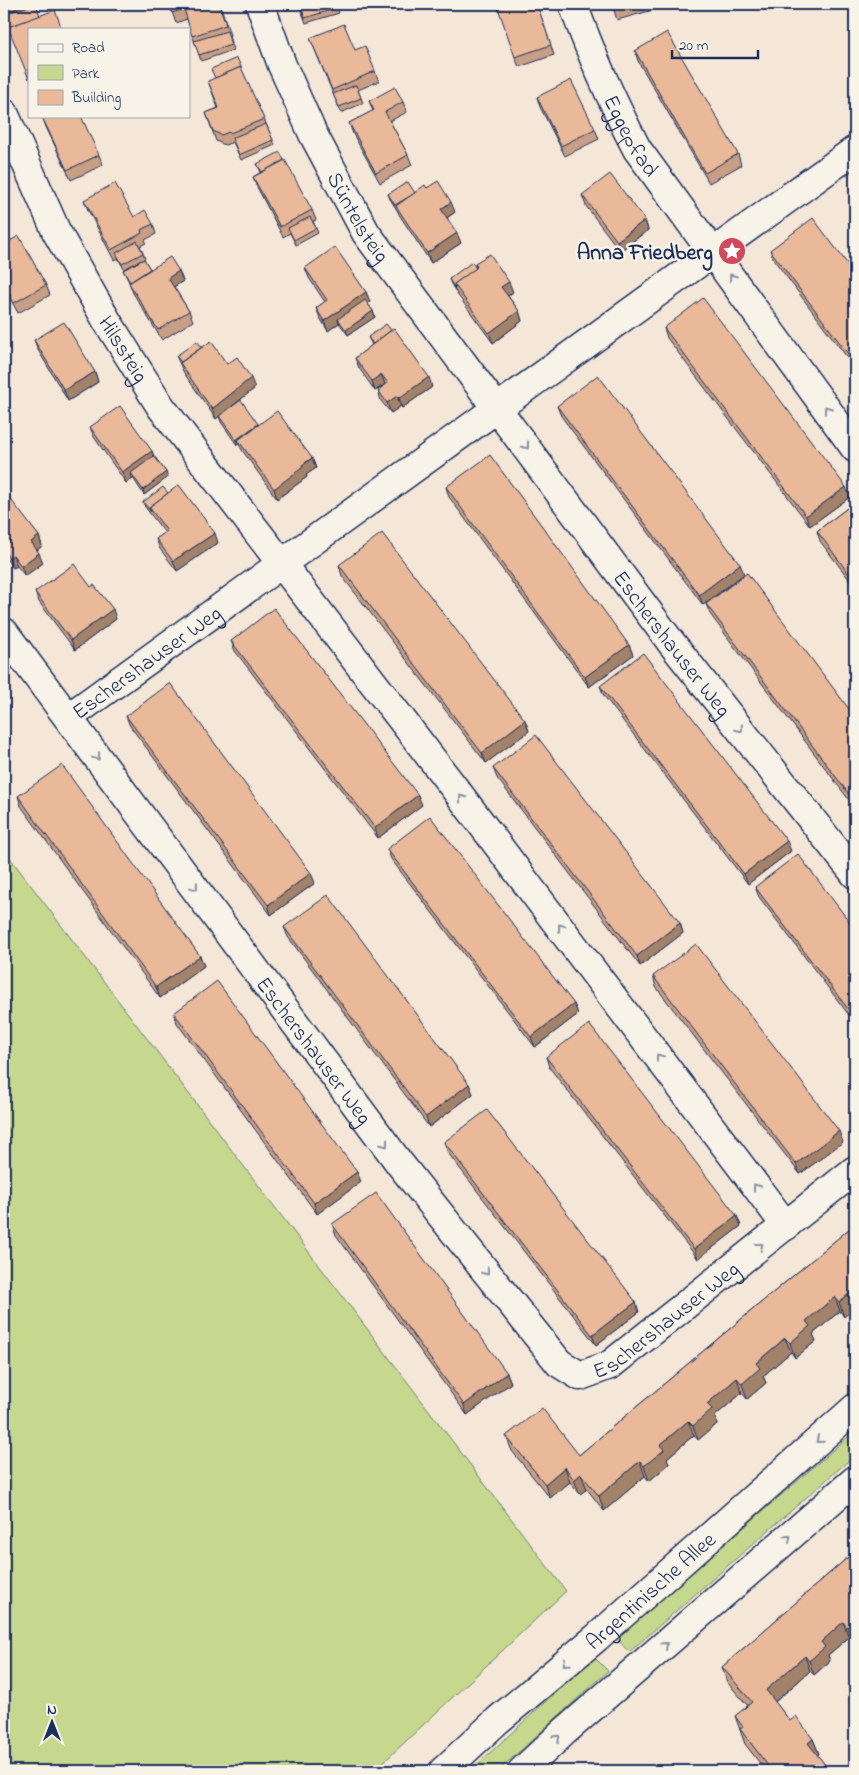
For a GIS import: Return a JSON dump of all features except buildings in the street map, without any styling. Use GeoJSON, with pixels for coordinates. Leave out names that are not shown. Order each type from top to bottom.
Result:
{"type":"FeatureCollection","features":[{"type":"Feature","properties":{"kind":"street","name":"Süntelsteig"},"geometry":{"type":"LineString","coordinates":[[260,4],[282,65],[313,134],[366,233],[496,407]]}},
{"type":"Feature","properties":{"kind":"street","name":"Eggepfad"},"geometry":{"type":"LineString","coordinates":[[574,4],[591,56],[613,104],[637,149],[714,253]]}},
{"type":"Feature","properties":{"kind":"street","name":"Hilssteig"},"geometry":{"type":"LineString","coordinates":[[4,113],[56,231],[112,329],[161,407],[282,562]]}},
{"type":"Feature","properties":{"kind":"street","name":"Eschershauser Weg"},"geometry":{"type":"LineString","coordinates":[[855,150],[714,253],[496,407],[69,717],[400,1164],[559,1363],[580,1376],[610,1365],[855,1170]]}},
{"type":"Feature","properties":{"kind":"street"},"geometry":{"type":"LineString","coordinates":[[714,253],[855,448]]}},
{"type":"Feature","properties":{"kind":"street","name":"Eschershauser Weg"},"geometry":{"type":"LineString","coordinates":[[496,407],[670,641],[855,874]]}},
{"type":"Feature","properties":{"kind":"street"},"geometry":{"type":"LineString","coordinates":[[282,562],[786,1226]]}},
{"type":"Feature","properties":{"kind":"street"},"geometry":{"type":"LineString","coordinates":[[4,632],[69,717]]}},
{"type":"Feature","properties":{"kind":"street","name":"Argentinische Allee"},"geometry":{"type":"LineString","coordinates":[[443,1771],[498,1720],[596,1638],[855,1408]]}},
{"type":"Feature","properties":{"kind":"street"},"geometry":{"type":"LineString","coordinates":[[522,1771],[565,1731],[855,1480]]}},
{"type":"Feature","properties":{"kind":"green space"},"geometry":{"type":"Polygon","coordinates":[[[4,850],[566,1591],[374,1771],[4,1771],[4,850]]]}},
{"type":"Feature","properties":{"kind":"green space"},"geometry":{"type":"Polygon","coordinates":[[[855,1431],[855,1455],[629,1652],[616,1638],[855,1431]]]}},
{"type":"Feature","properties":{"kind":"green space"},"geometry":{"type":"Polygon","coordinates":[[[594,1657],[608,1671],[498,1771],[470,1771],[594,1657]]]}},
{"type":"Feature","properties":{"kind":"place","name":"Anna Friedberg"},"geometry":{"type":"Point","coordinates":[732,251]}}]}
